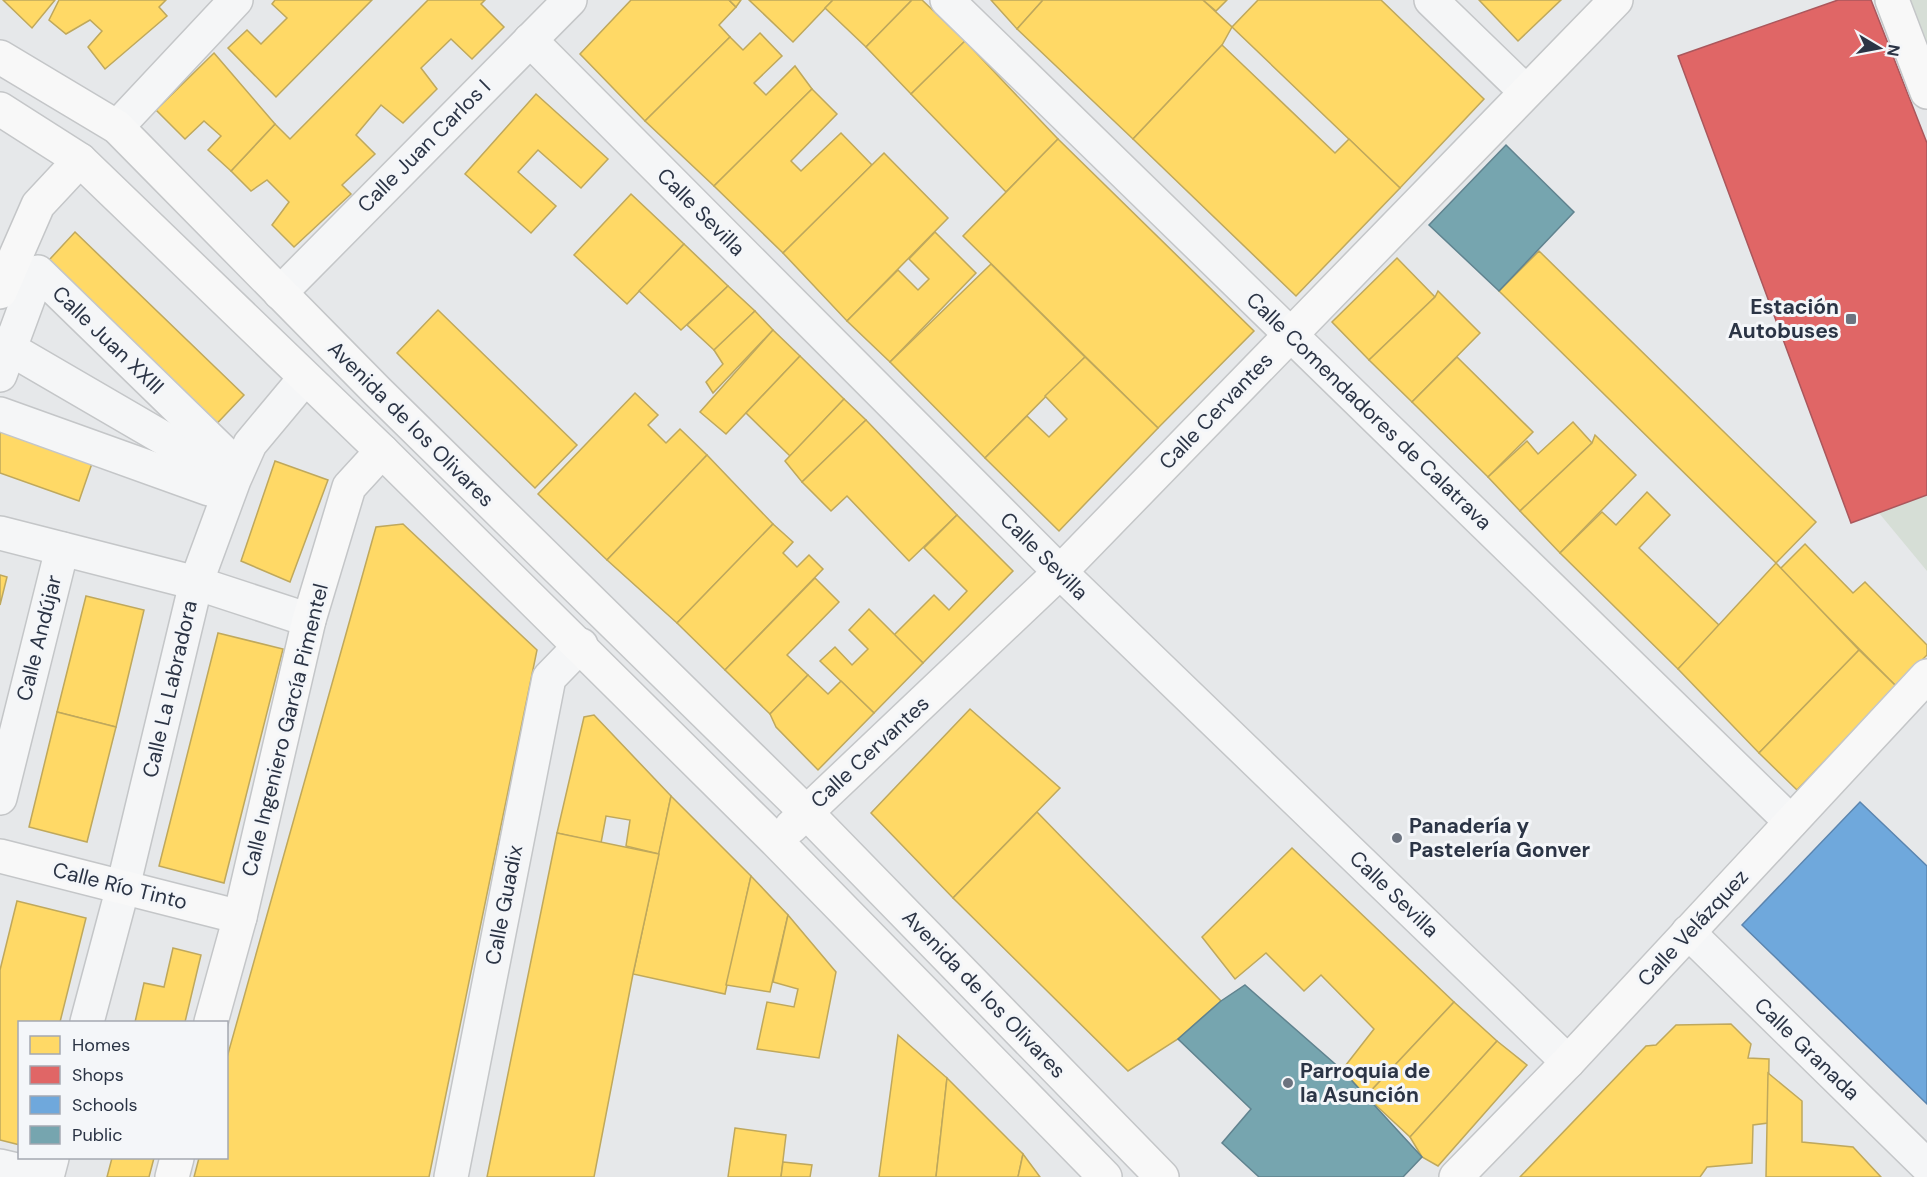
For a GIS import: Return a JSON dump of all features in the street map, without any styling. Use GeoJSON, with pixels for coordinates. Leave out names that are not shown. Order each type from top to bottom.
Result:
{"type":"FeatureCollection","features":[{"type":"Feature","properties":{"kind":"street"},"geometry":{"type":"LineString","coordinates":[[117,127],[236,0]]}},
{"type":"Feature","properties":{"kind":"street","name":"Calle Juan Carlos I"},"geometry":{"type":"LineString","coordinates":[[280,293],[570,0]]}},
{"type":"Feature","properties":{"kind":"street","name":"Calle Comendadores de Calatrava"},"geometry":{"type":"LineString","coordinates":[[947,0],[1791,822]]}},
{"type":"Feature","properties":{"kind":"street"},"geometry":{"type":"LineString","coordinates":[[1431,0],[1525,91]]}},
{"type":"Feature","properties":{"kind":"street","name":"Calle Cervantes"},"geometry":{"type":"LineString","coordinates":[[807,812],[1060,572],[1525,91],[1616,0]]}},
{"type":"Feature","properties":{"kind":"street"},"geometry":{"type":"LineString","coordinates":[[1892,0],[1927,92]]}},
{"type":"Feature","properties":{"kind":"street","name":"Calle Sevilla"},"geometry":{"type":"LineString","coordinates":[[530,40],[1060,572],[1569,1062]]}},
{"type":"Feature","properties":{"kind":"street","name":"Avenida de los Olivares"},"geometry":{"type":"LineString","coordinates":[[0,57],[117,127],[386,399],[807,812],[1162,1177]]}},
{"type":"Feature","properties":{"kind":"street","name":"Avenida de los Olivares"},"geometry":{"type":"LineString","coordinates":[[0,108],[80,160],[382,450],[777,842],[1105,1177]]}},
{"type":"Feature","properties":{"kind":"street"},"geometry":{"type":"LineString","coordinates":[[0,292],[38,205],[80,160]]}},
{"type":"Feature","properties":{"kind":"street","name":"Calle Juan XXIII"},"geometry":{"type":"LineString","coordinates":[[38,272],[222,451],[225,474],[3,356],[38,272]]}},
{"type":"Feature","properties":{"kind":"street","name":"Calle La Labradora"},"geometry":{"type":"LineString","coordinates":[[88,1021],[225,474],[305,378]]}},
{"type":"Feature","properties":{"kind":"street"},"geometry":{"type":"LineString","coordinates":[[0,414],[209,489],[225,474]]}},
{"type":"Feature","properties":{"kind":"street","name":"Calle Ingeniero García Pimentel"},"geometry":{"type":"LineString","coordinates":[[212,1021],[240,917],[309,620],[349,487],[382,450]]}},
{"type":"Feature","properties":{"kind":"street"},"geometry":{"type":"LineString","coordinates":[[0,533],[196,583],[309,620]]}},
{"type":"Feature","properties":{"kind":"street","name":"Calle Andújar"},"geometry":{"type":"LineString","coordinates":[[0,798],[62,549]]}},
{"type":"Feature","properties":{"kind":"street","name":"Calle Guadix"},"geometry":{"type":"LineString","coordinates":[[451,1177],[549,678],[580,645]]}},
{"type":"Feature","properties":{"kind":"street","name":"Calle Velázquez"},"geometry":{"type":"LineString","coordinates":[[1456,1177],[1569,1062],[1927,676]]}},
{"type":"Feature","properties":{"kind":"street"},"geometry":{"type":"LineString","coordinates":[[777,842],[807,812]]}},
{"type":"Feature","properties":{"kind":"street","name":"Calle Río Tinto"},"geometry":{"type":"LineString","coordinates":[[0,856],[240,917]]}},
{"type":"Feature","properties":{"kind":"street","name":"Calle Granada"},"geometry":{"type":"LineString","coordinates":[[1688,932],[1927,1166]]}},
{"type":"Feature","properties":{"kind":"street"},"geometry":{"type":"LineString","coordinates":[[0,1166],[47,1177],[52,1159]]}},
{"type":"Feature","properties":{"kind":"street"},"geometry":{"type":"LineString","coordinates":[[172,1177],[177,1159]]}},
{"type":"Feature","properties":{"kind":"shaded area"},"geometry":{"type":"Polygon","coordinates":[[[1909,0],[1927,0],[1927,48],[1909,0]]]}},
{"type":"Feature","properties":{"kind":"shaded area"},"geometry":{"type":"Polygon","coordinates":[[[1927,495],[1927,571],[1879,513],[1927,495]]]}},
{"type":"Feature","properties":{"kind":"building: Homes"},"geometry":{"type":"Polygon","coordinates":[[[3,0],[55,0],[32,28],[3,0]]]}},
{"type":"Feature","properties":{"kind":"building: Homes"},"geometry":{"type":"Polygon","coordinates":[[[59,0],[166,0],[159,7],[167,16],[105,69],[88,47],[102,31],[90,20],[66,34],[49,20],[59,0]]]}},
{"type":"Feature","properties":{"kind":"building: Homes"},"geometry":{"type":"Polygon","coordinates":[[[275,0],[372,0],[276,97],[228,48],[247,30],[261,44],[287,18],[272,4],[275,0]]]}},
{"type":"Feature","properties":{"kind":"building: Homes"},"geometry":{"type":"Polygon","coordinates":[[[428,0],[485,0],[481,4],[504,27],[472,59],[451,39],[421,68],[437,89],[403,123],[381,105],[356,135],[375,154],[342,185],[351,194],[294,247],[272,225],[289,202],[267,180],[251,191],[231,171],[275,124],[290,139],[428,0]]]}},
{"type":"Feature","properties":{"kind":"building: Homes"},"geometry":{"type":"Polygon","coordinates":[[[631,0],[729,0],[736,7],[719,25],[730,37],[645,121],[580,54],[631,0]]]}},
{"type":"Feature","properties":{"kind":"building: Homes"},"geometry":{"type":"Polygon","coordinates":[[[729,0],[741,0],[736,7],[729,0]]]}},
{"type":"Feature","properties":{"kind":"building: Homes"},"geometry":{"type":"Polygon","coordinates":[[[749,0],[833,0],[793,42],[749,0]]]}},
{"type":"Feature","properties":{"kind":"building: Homes"},"geometry":{"type":"Polygon","coordinates":[[[833,0],[912,0],[866,47],[825,8],[833,0]]]}},
{"type":"Feature","properties":{"kind":"building: Homes"},"geometry":{"type":"Polygon","coordinates":[[[912,0],[922,0],[965,41],[911,94],[866,47],[912,0]]]}},
{"type":"Feature","properties":{"kind":"building: Homes"},"geometry":{"type":"Polygon","coordinates":[[[991,0],[1043,0],[1017,29],[991,0]]]}},
{"type":"Feature","properties":{"kind":"building: Homes"},"geometry":{"type":"Polygon","coordinates":[[[1043,0],[1203,0],[1232,27],[1222,45],[1133,139],[1017,29],[1043,0]]]}},
{"type":"Feature","properties":{"kind":"building: Homes"},"geometry":{"type":"Polygon","coordinates":[[[1203,0],[1227,0],[1216,11],[1203,0]]]}},
{"type":"Feature","properties":{"kind":"building: Homes"},"geometry":{"type":"Polygon","coordinates":[[[1258,0],[1381,0],[1484,99],[1400,188],[1232,27],[1258,0]]]}},
{"type":"Feature","properties":{"kind":"building: Homes"},"geometry":{"type":"Polygon","coordinates":[[[1479,0],[1561,0],[1518,41],[1479,0]]]}},
{"type":"Feature","properties":{"kind":"building: Homes"},"geometry":{"type":"Polygon","coordinates":[[[760,33],[782,56],[754,83],[766,95],[795,66],[812,89],[714,186],[645,121],[730,37],[743,50],[760,33]]]}},
{"type":"Feature","properties":{"kind":"building: Homes"},"geometry":{"type":"Polygon","coordinates":[[[965,41],[1058,139],[1006,192],[911,94],[965,41]]]}},
{"type":"Feature","properties":{"kind":"building: Homes"},"geometry":{"type":"Polygon","coordinates":[[[1222,45],[1335,153],[1349,139],[1400,188],[1296,296],[1133,139],[1222,45]]]}},
{"type":"Feature","properties":{"kind":"building: Homes"},"geometry":{"type":"Polygon","coordinates":[[[214,53],[275,124],[231,171],[208,150],[221,136],[204,121],[185,139],[156,110],[214,53]]]}},
{"type":"Feature","properties":{"kind":"building: Homes"},"geometry":{"type":"Polygon","coordinates":[[[812,89],[837,114],[791,161],[801,171],[841,133],[872,165],[783,253],[714,186],[812,89]]]}},
{"type":"Feature","properties":{"kind":"building: Homes"},"geometry":{"type":"Polygon","coordinates":[[[536,94],[608,159],[581,188],[538,150],[518,172],[556,206],[531,233],[465,174],[536,94]]]}},
{"type":"Feature","properties":{"kind":"building: Homes"},"geometry":{"type":"Polygon","coordinates":[[[1058,139],[1254,331],[1158,428],[963,236],[1058,139]]]}},
{"type":"Feature","properties":{"kind":"building: Homes"},"geometry":{"type":"Polygon","coordinates":[[[884,153],[948,218],[847,321],[783,253],[884,153]]]}},
{"type":"Feature","properties":{"kind":"building: Homes"},"geometry":{"type":"Polygon","coordinates":[[[631,194],[684,244],[627,304],[574,255],[631,194]]]}},
{"type":"Feature","properties":{"kind":"building: Homes"},"geometry":{"type":"Polygon","coordinates":[[[75,232],[244,395],[206,435],[38,272],[75,232]]]}},
{"type":"Feature","properties":{"kind":"building: Homes"},"geometry":{"type":"Polygon","coordinates":[[[935,232],[976,273],[890,362],[847,321],[898,270],[918,290],[929,279],[909,259],[935,232]]]}},
{"type":"Feature","properties":{"kind":"building: Homes"},"geometry":{"type":"Polygon","coordinates":[[[684,244],[728,286],[681,330],[639,291],[684,244]]]}},
{"type":"Feature","properties":{"kind":"building: Homes"},"geometry":{"type":"Polygon","coordinates":[[[1539,251],[1816,522],[1776,563],[1499,291],[1539,251]]]}},
{"type":"Feature","properties":{"kind":"building: Homes"},"geometry":{"type":"Polygon","coordinates":[[[1397,258],[1435,297],[1369,360],[1332,322],[1397,258]]]}},
{"type":"Feature","properties":{"kind":"building: Homes"},"geometry":{"type":"Polygon","coordinates":[[[991,264],[1085,357],[985,458],[890,362],[991,264]]]}},
{"type":"Feature","properties":{"kind":"building: Homes"},"geometry":{"type":"Polygon","coordinates":[[[728,286],[755,311],[714,350],[687,325],[728,286]]]}},
{"type":"Feature","properties":{"kind":"building: Homes"},"geometry":{"type":"Polygon","coordinates":[[[1438,291],[1480,333],[1412,402],[1369,360],[1435,297],[1438,291]]]}},
{"type":"Feature","properties":{"kind":"building: Homes"},"geometry":{"type":"Polygon","coordinates":[[[438,310],[577,445],[535,488],[397,353],[438,310]]]}},
{"type":"Feature","properties":{"kind":"building: Homes"},"geometry":{"type":"Polygon","coordinates":[[[755,311],[773,330],[713,393],[706,382],[723,364],[714,350],[755,311]]]}},
{"type":"Feature","properties":{"kind":"building: Homes"},"geometry":{"type":"Polygon","coordinates":[[[773,330],[800,356],[726,434],[700,412],[773,330]]]}},
{"type":"Feature","properties":{"kind":"building: Homes"},"geometry":{"type":"Polygon","coordinates":[[[800,356],[844,399],[790,456],[746,413],[800,356]]]}},
{"type":"Feature","properties":{"kind":"building: Homes"},"geometry":{"type":"Polygon","coordinates":[[[1085,357],[1158,428],[1059,531],[985,458],[1027,416],[1049,437],[1067,419],[1045,396],[1085,357]]]}},
{"type":"Feature","properties":{"kind":"building: Homes"},"geometry":{"type":"Polygon","coordinates":[[[1457,357],[1533,432],[1488,477],[1412,402],[1457,357]]]}},
{"type":"Feature","properties":{"kind":"building: Homes"},"geometry":{"type":"Polygon","coordinates":[[[635,393],[658,415],[648,425],[666,443],[680,429],[707,455],[607,560],[538,494],[635,393]]]}},
{"type":"Feature","properties":{"kind":"building: Homes"},"geometry":{"type":"Polygon","coordinates":[[[844,399],[866,420],[802,482],[785,461],[844,399]]]}},
{"type":"Feature","properties":{"kind":"building: Homes"},"geometry":{"type":"Polygon","coordinates":[[[0,414],[97,449],[79,501],[0,473],[0,414]]]}},
{"type":"Feature","properties":{"kind":"building: Homes"},"geometry":{"type":"Polygon","coordinates":[[[866,420],[957,515],[909,561],[847,496],[831,511],[802,482],[866,420]]]}},
{"type":"Feature","properties":{"kind":"building: Homes"},"geometry":{"type":"Polygon","coordinates":[[[1573,422],[1592,443],[1520,511],[1488,477],[1527,441],[1538,454],[1573,422]]]}},
{"type":"Feature","properties":{"kind":"building: Homes"},"geometry":{"type":"Polygon","coordinates":[[[1595,435],[1636,475],[1560,553],[1520,511],[1592,443],[1595,435]]]}},
{"type":"Feature","properties":{"kind":"building: Homes"},"geometry":{"type":"Polygon","coordinates":[[[707,455],[773,524],[677,623],[607,560],[707,455]]]}},
{"type":"Feature","properties":{"kind":"building: Homes"},"geometry":{"type":"Polygon","coordinates":[[[275,461],[328,480],[290,582],[241,561],[275,461]]]}},
{"type":"Feature","properties":{"kind":"building: Homes"},"geometry":{"type":"Polygon","coordinates":[[[1647,492],[1670,515],[1639,548],[1720,626],[1678,669],[1560,553],[1602,512],[1616,525],[1647,492]]]}},
{"type":"Feature","properties":{"kind":"building: Homes"},"geometry":{"type":"Polygon","coordinates":[[[957,515],[1013,571],[923,663],[894,635],[934,595],[949,610],[967,591],[924,548],[957,515]]]}},
{"type":"Feature","properties":{"kind":"building: Homes"},"geometry":{"type":"Polygon","coordinates":[[[403,524],[537,650],[429,1177],[194,1177],[199,1159],[228,1159],[228,1054],[376,527],[403,524]]]}},
{"type":"Feature","properties":{"kind":"building: Homes"},"geometry":{"type":"Polygon","coordinates":[[[773,524],[793,542],[783,553],[797,567],[809,555],[823,569],[725,670],[677,623],[773,524]]]}},
{"type":"Feature","properties":{"kind":"building: Homes"},"geometry":{"type":"Polygon","coordinates":[[[1805,544],[1853,593],[1865,582],[1927,645],[1927,655],[1896,686],[1780,569],[1805,544]]]}},
{"type":"Feature","properties":{"kind":"building: Homes"},"geometry":{"type":"Polygon","coordinates":[[[1776,563],[1859,650],[1759,753],[1678,669],[1776,563]]]}},
{"type":"Feature","properties":{"kind":"building: Homes"},"geometry":{"type":"Polygon","coordinates":[[[0,575],[7,577],[0,605],[0,575]]]}},
{"type":"Feature","properties":{"kind":"building: Homes"},"geometry":{"type":"Polygon","coordinates":[[[815,578],[839,602],[787,655],[808,675],[770,714],[725,670],[815,578]]]}},
{"type":"Feature","properties":{"kind":"building: Homes"},"geometry":{"type":"Polygon","coordinates":[[[86,596],[144,610],[116,727],[57,712],[86,596]]]}},
{"type":"Feature","properties":{"kind":"building: Homes"},"geometry":{"type":"Polygon","coordinates":[[[869,609],[923,663],[874,713],[820,661],[835,647],[852,665],[868,649],[849,630],[869,609]]]}},
{"type":"Feature","properties":{"kind":"building: Homes"},"geometry":{"type":"Polygon","coordinates":[[[218,633],[283,649],[224,883],[159,866],[218,633]]]}},
{"type":"Feature","properties":{"kind":"building: Homes"},"geometry":{"type":"Polygon","coordinates":[[[1859,650],[1896,686],[1797,790],[1759,753],[1859,650]]]}},
{"type":"Feature","properties":{"kind":"building: Homes"},"geometry":{"type":"Polygon","coordinates":[[[808,675],[828,694],[841,681],[874,713],[818,770],[776,727],[770,714],[808,675]]]}},
{"type":"Feature","properties":{"kind":"building: Homes"},"geometry":{"type":"Polygon","coordinates":[[[970,709],[1060,788],[953,898],[871,813],[970,709]]]}},
{"type":"Feature","properties":{"kind":"building: Homes"},"geometry":{"type":"Polygon","coordinates":[[[57,712],[116,727],[87,842],[29,827],[57,712]]]}},
{"type":"Feature","properties":{"kind":"building: Homes"},"geometry":{"type":"Polygon","coordinates":[[[594,715],[671,796],[659,854],[626,846],[630,820],[606,816],[601,843],[557,833],[584,717],[594,715]]]}},
{"type":"Feature","properties":{"kind":"building: Homes"},"geometry":{"type":"Polygon","coordinates":[[[671,796],[751,876],[725,994],[633,974],[671,796]]]}},
{"type":"Feature","properties":{"kind":"building: Homes"},"geometry":{"type":"Polygon","coordinates":[[[1037,812],[1221,1001],[1178,1039],[1128,1071],[953,898],[1037,812]]]}},
{"type":"Feature","properties":{"kind":"building: Homes"},"geometry":{"type":"Polygon","coordinates":[[[557,833],[659,854],[633,974],[594,1177],[487,1177],[557,833]]]}},
{"type":"Feature","properties":{"kind":"building: Homes"},"geometry":{"type":"Polygon","coordinates":[[[1292,848],[1454,1002],[1366,1096],[1342,1070],[1374,1029],[1321,975],[1304,991],[1266,953],[1235,979],[1202,937],[1292,848]]]}},
{"type":"Feature","properties":{"kind":"building: Homes"},"geometry":{"type":"Polygon","coordinates":[[[751,876],[788,915],[770,992],[726,985],[751,876]]]}},
{"type":"Feature","properties":{"kind":"building: Homes"},"geometry":{"type":"Polygon","coordinates":[[[17,901],[86,918],[60,1021],[18,1021],[18,1144],[0,1140],[0,970],[17,901]]]}},
{"type":"Feature","properties":{"kind":"building: Homes"},"geometry":{"type":"Polygon","coordinates":[[[788,915],[836,972],[819,1058],[757,1049],[767,1002],[794,1007],[798,989],[773,982],[788,915]]]}},
{"type":"Feature","properties":{"kind":"building: Homes"},"geometry":{"type":"Polygon","coordinates":[[[173,948],[201,955],[185,1021],[135,1021],[144,983],[164,987],[173,948]]]}},
{"type":"Feature","properties":{"kind":"building: Homes"},"geometry":{"type":"Polygon","coordinates":[[[1454,1002],[1497,1041],[1410,1137],[1366,1096],[1454,1002]]]}},
{"type":"Feature","properties":{"kind":"building: Homes"},"geometry":{"type":"Polygon","coordinates":[[[1731,1024],[1751,1044],[1748,1058],[1769,1059],[1768,1123],[1753,1125],[1752,1163],[1707,1167],[1700,1177],[1520,1177],[1646,1046],[1656,1045],[1676,1025],[1731,1024]]]}},
{"type":"Feature","properties":{"kind":"building: Homes"},"geometry":{"type":"Polygon","coordinates":[[[898,1035],[947,1078],[936,1177],[879,1177],[898,1035]]]}},
{"type":"Feature","properties":{"kind":"building: Homes"},"geometry":{"type":"Polygon","coordinates":[[[1497,1041],[1527,1065],[1438,1166],[1422,1157],[1410,1137],[1497,1041]]]}},
{"type":"Feature","properties":{"kind":"building: Homes"},"geometry":{"type":"Polygon","coordinates":[[[1768,1073],[1802,1101],[1802,1142],[1853,1147],[1881,1177],[1766,1177],[1768,1073]]]}},
{"type":"Feature","properties":{"kind":"building: Homes"},"geometry":{"type":"Polygon","coordinates":[[[947,1078],[1023,1154],[1018,1177],[936,1177],[947,1078]]]}},
{"type":"Feature","properties":{"kind":"building: Homes"},"geometry":{"type":"Polygon","coordinates":[[[735,1128],[786,1135],[781,1177],[728,1177],[735,1128]]]}},
{"type":"Feature","properties":{"kind":"building: Homes"},"geometry":{"type":"Polygon","coordinates":[[[1023,1154],[1040,1177],[1018,1177],[1023,1154]]]}},
{"type":"Feature","properties":{"kind":"building: Homes"},"geometry":{"type":"Polygon","coordinates":[[[112,1159],[154,1159],[149,1177],[107,1177],[112,1159]]]}},
{"type":"Feature","properties":{"kind":"building: Homes"},"geometry":{"type":"Polygon","coordinates":[[[783,1162],[812,1165],[810,1177],[781,1177],[783,1162]]]}},
{"type":"Feature","properties":{"kind":"building: Shops","name":"Estación Autobuses"},"geometry":{"type":"Polygon","coordinates":[[[1838,0],[1871,0],[1927,143],[1927,495],[1851,523],[1678,56],[1838,0]]]}},
{"type":"Feature","properties":{"kind":"building: Schools"},"geometry":{"type":"Polygon","coordinates":[[[1860,802],[1927,866],[1927,1104],[1742,925],[1860,802]]]}},
{"type":"Feature","properties":{"kind":"building: Public"},"geometry":{"type":"Polygon","coordinates":[[[1506,145],[1574,212],[1499,291],[1429,225],[1506,145]]]}},
{"type":"Feature","properties":{"kind":"building: Public","name":"Parroquia de la Asunción"},"geometry":{"type":"Polygon","coordinates":[[[1245,985],[1342,1070],[1422,1157],[1403,1177],[1259,1177],[1222,1143],[1251,1109],[1178,1039],[1221,1001],[1245,985]]]}},
{"type":"Feature","properties":{"kind":"place","name":"Estación Autobuses"},"geometry":{"type":"Point","coordinates":[1851,319]}},
{"type":"Feature","properties":{"kind":"place","name":"Panadería y Pastelería Gonver"},"geometry":{"type":"Point","coordinates":[1397,838]}},
{"type":"Feature","properties":{"kind":"place","name":"Parroquia de la Asunción"},"geometry":{"type":"Point","coordinates":[1288,1083]}}]}
